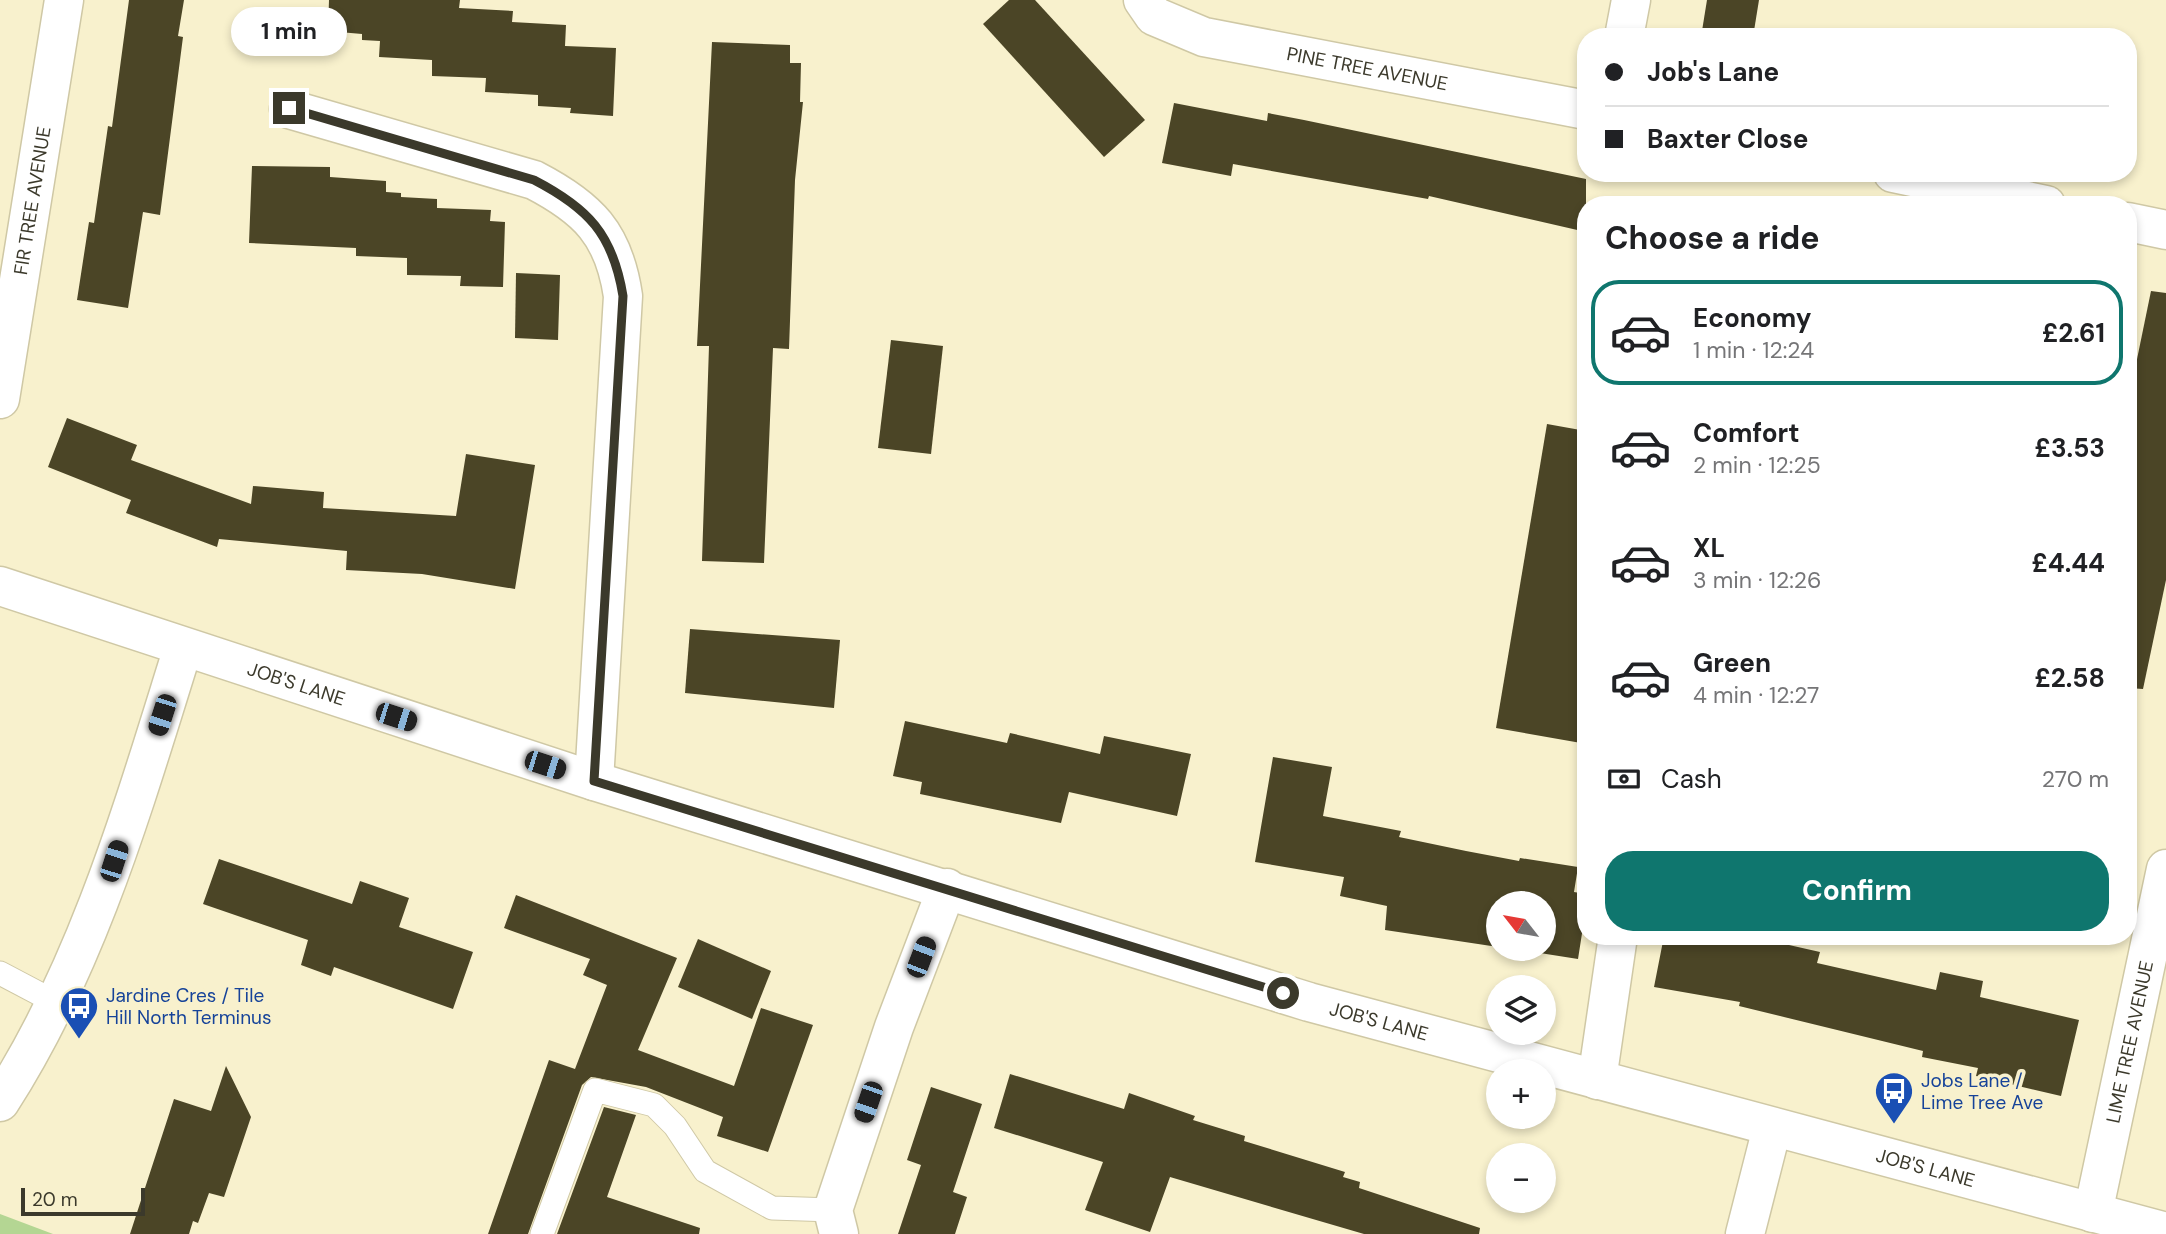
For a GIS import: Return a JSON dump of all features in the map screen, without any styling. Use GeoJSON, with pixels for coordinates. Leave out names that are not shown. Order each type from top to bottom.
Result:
{"type":"FeatureCollection","features":[{"type":"Feature","properties":{"kind":"street","name":"FIR TREE AVENUE"},"geometry":{"type":"LineString","coordinates":[[0,399],[64,0]]}},
{"type":"Feature","properties":{"kind":"street"},"geometry":{"type":"LineString","coordinates":[[1625,28],[1630,0]]}},
{"type":"Feature","properties":{"kind":"street","name":"PINE TREE AVENUE"},"geometry":{"type":"LineString","coordinates":[[1148,8],[1204,37],[1577,108]]}},
{"type":"Feature","properties":{"kind":"street"},"geometry":{"type":"LineString","coordinates":[[289,108],[534,180],[568,198],[594,222],[609,246],[619,270],[623,296],[594,781]]}},
{"type":"Feature","properties":{"kind":"street"},"geometry":{"type":"LineString","coordinates":[[1936,182],[2003,196]]}},
{"type":"Feature","properties":{"kind":"street"},"geometry":{"type":"LineString","coordinates":[[2137,224],[2166,230]]}},
{"type":"Feature","properties":{"kind":"street","name":"JOB'S LANE"},"geometry":{"type":"LineString","coordinates":[[0,586],[183,649],[594,781],[1309,1002],[2166,1232]]}},
{"type":"Feature","properties":{"kind":"street"},"geometry":{"type":"LineString","coordinates":[[0,1102],[55,1002],[106,886],[183,649]]}},
{"type":"Feature","properties":{"kind":"street","name":"LIME TREE AVENUE"},"geometry":{"type":"LineString","coordinates":[[2094,1213],[2166,869]]}},
{"type":"Feature","properties":{"kind":"street"},"geometry":{"type":"LineString","coordinates":[[836,1222],[894,1027],[947,888]]}},
{"type":"Feature","properties":{"kind":"street"},"geometry":{"type":"LineString","coordinates":[[1597,1080],[1617,945]]}},
{"type":"Feature","properties":{"kind":"street"},"geometry":{"type":"LineString","coordinates":[[1745,1234],[1772,1128]]}},
{"type":"Feature","properties":{"kind":"lane"},"geometry":{"type":"LineString","coordinates":[[0,972],[55,1002]]}},
{"type":"Feature","properties":{"kind":"lane"},"geometry":{"type":"LineString","coordinates":[[542,1234],[595,1090],[654,1105],[675,1126],[705,1171],[772,1208],[836,1222]]}},
{"type":"Feature","properties":{"kind":"green space"},"geometry":{"type":"Polygon","coordinates":[[[0,1214],[53,1234],[0,1234],[0,1214]]]}},
{"type":"Feature","properties":{"kind":"building"},"geometry":{"type":"Polygon","coordinates":[[[129,0],[184,0],[178,36],[183,37],[160,215],[143,212],[128,308],[77,300],[89,222],[94,223],[108,126],[112,127],[129,0]]]}},
{"type":"Feature","properties":{"kind":"building"},"geometry":{"type":"Polygon","coordinates":[[[329,0],[460,0],[459,8],[513,11],[512,22],[566,25],[565,46],[616,48],[613,116],[570,113],[571,108],[538,106],[538,95],[485,92],[486,78],[432,76],[432,60],[379,57],[380,41],[362,40],[362,34],[328,31],[329,0]]]}},
{"type":"Feature","properties":{"kind":"building"},"geometry":{"type":"Polygon","coordinates":[[[1009,0],[1035,0],[1145,120],[1104,157],[983,24],[1009,0]]]}},
{"type":"Feature","properties":{"kind":"building"},"geometry":{"type":"Polygon","coordinates":[[[1707,0],[1759,0],[1754,28],[1702,28],[1707,0]]]}},
{"type":"Feature","properties":{"kind":"building"},"geometry":{"type":"Polygon","coordinates":[[[712,42],[790,45],[790,63],[801,63],[800,102],[803,102],[795,180],[789,349],[773,348],[764,563],[702,561],[709,346],[697,346],[712,42]]]}},
{"type":"Feature","properties":{"kind":"building"},"geometry":{"type":"Polygon","coordinates":[[[1174,103],[1267,121],[1268,113],[1577,177],[1577,182],[1586,182],[1586,196],[1577,196],[1577,230],[1429,196],[1428,199],[1233,164],[1231,176],[1162,163],[1174,103]]]}},
{"type":"Feature","properties":{"kind":"building"},"geometry":{"type":"Polygon","coordinates":[[[252,166],[330,167],[330,177],[386,181],[386,192],[401,193],[401,197],[437,199],[437,208],[491,210],[490,221],[505,222],[503,287],[460,286],[461,276],[407,275],[407,258],[356,256],[356,248],[249,243],[252,166]]]}},
{"type":"Feature","properties":{"kind":"building"},"geometry":{"type":"Polygon","coordinates":[[[516,273],[560,275],[558,340],[515,338],[516,273]]]}},
{"type":"Feature","properties":{"kind":"building"},"geometry":{"type":"Polygon","coordinates":[[[2151,291],[2166,293],[2166,580],[2143,689],[2137,689],[2137,359],[2151,291]]]}},
{"type":"Feature","properties":{"kind":"building"},"geometry":{"type":"Polygon","coordinates":[[[891,340],[943,346],[931,454],[878,448],[891,340]]]}},
{"type":"Feature","properties":{"kind":"building"},"geometry":{"type":"Polygon","coordinates":[[[67,418],[137,445],[131,460],[251,504],[253,486],[324,492],[323,508],[456,516],[466,454],[535,465],[515,589],[422,574],[346,570],[347,551],[219,539],[217,547],[126,513],[131,500],[48,467],[67,418]]]}},
{"type":"Feature","properties":{"kind":"building"},"geometry":{"type":"Polygon","coordinates":[[[1547,424],[1577,429],[1577,742],[1496,728],[1547,424]]]}},
{"type":"Feature","properties":{"kind":"building"},"geometry":{"type":"Polygon","coordinates":[[[690,629],[840,640],[834,708],[685,693],[690,629]]]}},
{"type":"Feature","properties":{"kind":"building"},"geometry":{"type":"Polygon","coordinates":[[[905,721],[1007,743],[1010,733],[1100,754],[1104,736],[1191,754],[1177,816],[1069,792],[1061,823],[920,794],[922,782],[893,776],[905,721]]]}},
{"type":"Feature","properties":{"kind":"building"},"geometry":{"type":"Polygon","coordinates":[[[1273,757],[1332,767],[1323,816],[1401,831],[1399,837],[1466,851],[1519,861],[1520,858],[1577,867],[1574,892],[1577,892],[1577,945],[1580,945],[1578,959],[1556,956],[1556,891],[1486,891],[1486,945],[1385,930],[1387,906],[1340,896],[1344,877],[1255,862],[1273,757]]]}},
{"type":"Feature","properties":{"kind":"building"},"geometry":{"type":"Polygon","coordinates":[[[219,859],[352,904],[360,881],[409,898],[399,927],[473,952],[453,1009],[334,967],[331,976],[301,965],[308,940],[203,904],[219,859]]]}},
{"type":"Feature","properties":{"kind":"building"},"geometry":{"type":"Polygon","coordinates":[[[516,895],[677,958],[638,1050],[734,1086],[761,1008],[813,1025],[768,1152],[717,1136],[723,1117],[646,1087],[591,1077],[582,1085],[528,1234],[488,1234],[549,1060],[575,1069],[607,985],[583,975],[590,959],[504,928],[516,895]]]}},
{"type":"Feature","properties":{"kind":"building"},"geometry":{"type":"Polygon","coordinates":[[[698,939],[771,971],[752,1019],[678,987],[698,939]]]}},
{"type":"Feature","properties":{"kind":"building"},"geometry":{"type":"Polygon","coordinates":[[[1662,945],[1789,945],[1820,952],[1817,963],[1936,990],[1940,972],[1983,981],[1980,997],[2079,1020],[2061,1096],[1976,1076],[1978,1068],[1922,1057],[1923,1051],[1739,1006],[1740,1002],[1654,987],[1662,945]]]}},
{"type":"Feature","properties":{"kind":"building"},"geometry":{"type":"Polygon","coordinates":[[[226,1066],[251,1117],[224,1197],[209,1193],[198,1223],[193,1221],[189,1234],[130,1234],[174,1099],[211,1111],[226,1066]]]}},
{"type":"Feature","properties":{"kind":"building"},"geometry":{"type":"Polygon","coordinates":[[[1010,1074],[1124,1109],[1129,1093],[1195,1116],[1193,1120],[1245,1136],[1244,1141],[1345,1172],[1343,1177],[1360,1182],[1359,1188],[1480,1228],[1479,1234],[1364,1234],[1170,1177],[1150,1232],[1085,1210],[1103,1162],[994,1128],[1010,1074]]]}},
{"type":"Feature","properties":{"kind":"building"},"geometry":{"type":"Polygon","coordinates":[[[931,1087],[982,1104],[953,1192],[967,1197],[955,1234],[898,1234],[921,1165],[907,1160],[931,1087]]]}},
{"type":"Feature","properties":{"kind":"building"},"geometry":{"type":"Polygon","coordinates":[[[604,1107],[636,1115],[607,1197],[700,1228],[699,1234],[557,1234],[604,1107]]]}},
{"type":"Feature","properties":{"kind":"place","name":"Jardine Cres / Tile Hill North Terminus"},"geometry":{"type":"Point","coordinates":[79,1040]}},
{"type":"Feature","properties":{"kind":"place","name":"Jobs Lane / Lime Tree Ave"},"geometry":{"type":"Point","coordinates":[1894,1125]}},
{"type":"Feature","properties":{"kind":"route"},"geometry":{"type":"LineString","coordinates":[[289,108],[534,180],[568,198],[594,222],[609,246],[619,270],[623,296],[594,781],[1283,993]]}}]}
